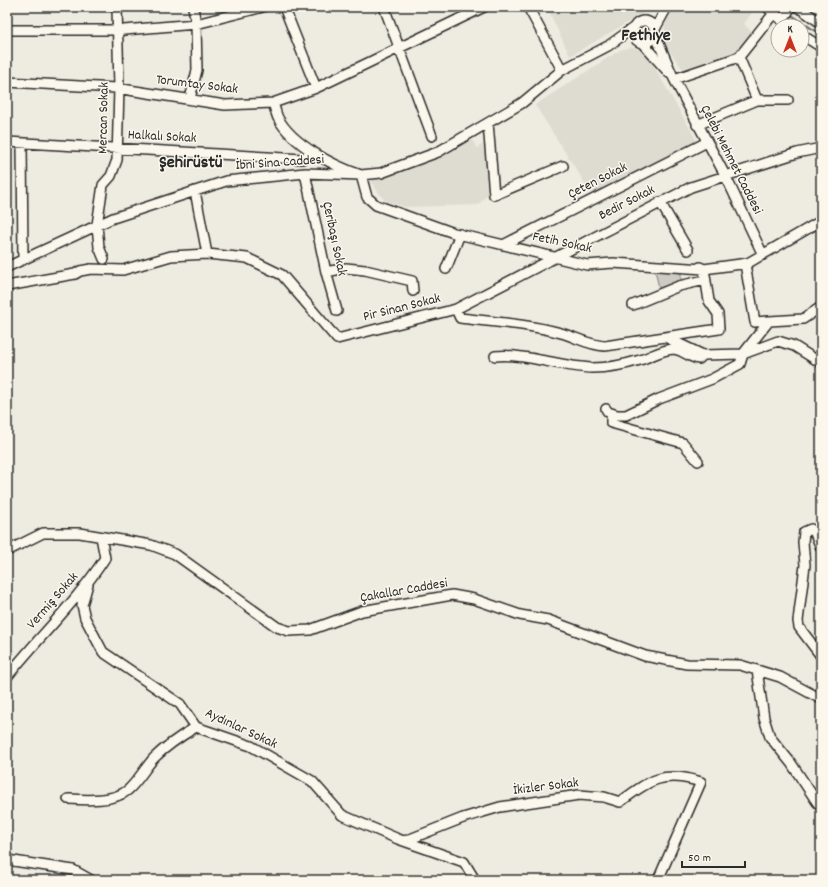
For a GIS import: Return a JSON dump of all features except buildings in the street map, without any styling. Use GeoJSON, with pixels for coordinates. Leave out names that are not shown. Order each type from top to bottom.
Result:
{"type":"FeatureCollection","features":[{"type":"Feature","properties":{"kind":"street","name":"Mercan Sokak"},"geometry":{"type":"LineString","coordinates":[[104,259],[99,247],[97,225],[103,185],[111,176],[117,160],[117,7]]}},
{"type":"Feature","properties":{"kind":"street"},"geometry":{"type":"LineString","coordinates":[[190,99],[197,70],[196,24],[193,7]]}},
{"type":"Feature","properties":{"kind":"street"},"geometry":{"type":"LineString","coordinates":[[7,30],[118,30],[196,24],[263,7]]}},
{"type":"Feature","properties":{"kind":"street"},"geometry":{"type":"LineString","coordinates":[[284,7],[316,88]]}},
{"type":"Feature","properties":{"kind":"street"},"geometry":{"type":"LineString","coordinates":[[384,7],[432,136]]}},
{"type":"Feature","properties":{"kind":"street","name":"Torumtay Sokak"},"geometry":{"type":"LineString","coordinates":[[7,82],[118,88],[225,105],[273,103],[316,88],[484,7]]}},
{"type":"Feature","properties":{"kind":"street"},"geometry":{"type":"LineString","coordinates":[[528,7],[562,70],[608,46],[639,22],[647,22],[661,15]]}},
{"type":"Feature","properties":{"kind":"street"},"geometry":{"type":"LineString","coordinates":[[608,46],[650,42],[661,15],[667,7]]}},
{"type":"Feature","properties":{"kind":"street"},"geometry":{"type":"LineString","coordinates":[[787,18],[791,7]]}},
{"type":"Feature","properties":{"kind":"street"},"geometry":{"type":"LineString","coordinates":[[798,7],[821,23]]}},
{"type":"Feature","properties":{"kind":"street"},"geometry":{"type":"LineString","coordinates":[[674,79],[739,57],[770,10],[780,18]]}},
{"type":"Feature","properties":{"kind":"street"},"geometry":{"type":"LineString","coordinates":[[647,22],[655,31]]}},
{"type":"Feature","properties":{"kind":"street"},"geometry":{"type":"LineString","coordinates":[[633,28],[632,34],[640,42]]}},
{"type":"Feature","properties":{"kind":"street","name":"Çelebi Mehmet Caddesi"},"geometry":{"type":"LineString","coordinates":[[655,31],[674,79],[724,175],[763,255]]}},
{"type":"Feature","properties":{"kind":"street"},"geometry":{"type":"LineString","coordinates":[[810,39],[821,47]]}},
{"type":"Feature","properties":{"kind":"street","name":"Çelebi Mehmet Caddesi"},"geometry":{"type":"LineString","coordinates":[[640,42],[674,79]]}},
{"type":"Feature","properties":{"kind":"street"},"geometry":{"type":"LineString","coordinates":[[739,57],[756,100]]}},
{"type":"Feature","properties":{"kind":"street","name":"İbni Sina Caddesi"},"geometry":{"type":"LineString","coordinates":[[7,267],[113,218],[226,181],[306,173],[361,175],[381,173],[438,152],[522,103],[562,70]]}},
{"type":"Feature","properties":{"kind":"street"},"geometry":{"type":"LineString","coordinates":[[697,125],[756,100],[788,100]]}},
{"type":"Feature","properties":{"kind":"street"},"geometry":{"type":"LineString","coordinates":[[273,103],[278,118],[295,139],[312,151],[346,170],[361,175]]}},
{"type":"Feature","properties":{"kind":"street"},"geometry":{"type":"LineString","coordinates":[[488,123],[494,195],[563,166]]}},
{"type":"Feature","properties":{"kind":"street","name":"Halkalı Sokak"},"geometry":{"type":"LineString","coordinates":[[7,142],[303,159],[312,151]]}},
{"type":"Feature","properties":{"kind":"street","name":"Çeten Sokak"},"geometry":{"type":"LineString","coordinates":[[503,245],[707,142]]}},
{"type":"Feature","properties":{"kind":"street"},"geometry":{"type":"LineString","coordinates":[[22,143],[24,260]]}},
{"type":"Feature","properties":{"kind":"street","name":"Bedir Sokak"},"geometry":{"type":"LineString","coordinates":[[456,309],[690,187],[797,153],[821,148]]}},
{"type":"Feature","properties":{"kind":"street","name":"Çeribaşı Sokak"},"geometry":{"type":"LineString","coordinates":[[306,173],[326,272],[336,311]]}},
{"type":"Feature","properties":{"kind":"street","name":"Fetih Sokak"},"geometry":{"type":"LineString","coordinates":[[361,175],[367,197],[376,205],[460,234],[587,265],[613,263],[704,269],[745,264],[809,230],[821,221]]}},
{"type":"Feature","properties":{"kind":"street"},"geometry":{"type":"LineString","coordinates":[[195,191],[207,254]]}},
{"type":"Feature","properties":{"kind":"street"},"geometry":{"type":"LineString","coordinates":[[660,202],[688,250]]}},
{"type":"Feature","properties":{"kind":"street"},"geometry":{"type":"LineString","coordinates":[[809,230],[821,229]]}},
{"type":"Feature","properties":{"kind":"street"},"geometry":{"type":"LineString","coordinates":[[446,269],[460,234]]}},
{"type":"Feature","properties":{"kind":"street","name":"Pir Sinan Sokak"},"geometry":{"type":"LineString","coordinates":[[7,286],[75,274],[91,268],[123,270],[171,256],[207,254],[248,258],[282,275],[338,339],[456,309],[460,318],[529,326],[562,333],[595,345],[604,346],[665,337]]}},
{"type":"Feature","properties":{"kind":"street"},"geometry":{"type":"LineString","coordinates":[[665,337],[719,329],[718,314],[709,301],[704,269],[695,264]]}},
{"type":"Feature","properties":{"kind":"street"},"geometry":{"type":"LineString","coordinates":[[745,264],[755,322],[803,319],[821,309]]}},
{"type":"Feature","properties":{"kind":"street"},"geometry":{"type":"LineString","coordinates":[[326,272],[346,268],[365,270],[412,281],[413,291]]}},
{"type":"Feature","properties":{"kind":"street"},"geometry":{"type":"LineString","coordinates":[[633,305],[679,286],[705,280]]}},
{"type":"Feature","properties":{"kind":"street"},"geometry":{"type":"LineString","coordinates":[[698,460],[683,443],[611,423],[609,411],[626,415],[659,399],[712,379],[740,364],[743,354],[769,321]]}},
{"type":"Feature","properties":{"kind":"street"},"geometry":{"type":"LineString","coordinates":[[665,337],[703,355],[743,354],[778,341],[794,346],[821,363]]}},
{"type":"Feature","properties":{"kind":"street"},"geometry":{"type":"LineString","coordinates":[[495,356],[506,355],[565,366],[594,368],[626,364],[675,349],[692,358],[700,359],[703,355]]}},
{"type":"Feature","properties":{"kind":"street"},"geometry":{"type":"LineString","coordinates":[[821,548],[816,533],[811,529],[804,532],[803,542],[805,565],[798,620],[799,626],[821,656]]}},
{"type":"Feature","properties":{"kind":"street","name":"Çakallar Caddesi"},"geometry":{"type":"LineString","coordinates":[[7,551],[43,533],[80,533],[151,545],[175,554],[277,626],[289,631],[310,630],[362,611],[452,595],[474,599],[520,615],[548,620],[645,656],[687,664],[740,665],[780,677],[821,699]]}},
{"type":"Feature","properties":{"kind":"street","name":"Vermiş Sokak"},"geometry":{"type":"LineString","coordinates":[[7,677],[32,645],[88,584],[104,558],[101,537]]}},
{"type":"Feature","properties":{"kind":"street","name":"Aydınlar Sokak"},"geometry":{"type":"LineString","coordinates":[[88,584],[82,605],[85,618],[103,652],[180,704],[196,727],[251,746],[312,782],[342,815],[405,841],[464,862],[475,880]]}},
{"type":"Feature","properties":{"kind":"street"},"geometry":{"type":"LineString","coordinates":[[757,670],[764,718],[770,737],[791,763],[816,802],[821,806]]}},
{"type":"Feature","properties":{"kind":"street"},"geometry":{"type":"LineString","coordinates":[[68,799],[93,801],[128,790],[154,759],[168,746],[196,727]]}},
{"type":"Feature","properties":{"kind":"street","name":"İkizler Sokak"},"geometry":{"type":"LineString","coordinates":[[405,841],[463,818],[500,807],[579,795],[604,797],[620,802],[647,782],[664,777],[683,777],[700,782],[658,880]]}},
{"type":"Feature","properties":{"kind":"street"},"geometry":{"type":"LineString","coordinates":[[7,860],[73,870],[91,880]]}},
{"type":"Feature","properties":{"kind":"shaded area"},"geometry":{"type":"Polygon","coordinates":[[[547,7],[654,7],[570,56],[547,7]]]}},
{"type":"Feature","properties":{"kind":"shaded area"},"geometry":{"type":"Polygon","coordinates":[[[675,7],[747,7],[752,13],[744,24],[753,33],[730,56],[683,69],[663,42],[666,17],[675,7]]]}},
{"type":"Feature","properties":{"kind":"shaded area"},"geometry":{"type":"Polygon","coordinates":[[[632,47],[645,51],[698,143],[592,194],[535,105],[620,50],[632,47]]]}},
{"type":"Feature","properties":{"kind":"shaded area"},"geometry":{"type":"Polygon","coordinates":[[[472,140],[477,148],[485,143],[487,195],[478,205],[405,207],[385,201],[370,181],[443,155],[472,140]]]}},
{"type":"Feature","properties":{"kind":"shaded area"},"geometry":{"type":"Polygon","coordinates":[[[655,270],[681,272],[681,280],[659,288],[655,270]]]}},
{"type":"Feature","properties":{"kind":"waterway"},"geometry":{"type":"LineString","coordinates":[[790,14],[821,35]]}},
{"type":"Feature","properties":{"kind":"district","name":"Fethiye"},"geometry":{"type":"Point","coordinates":[646,36]}},
{"type":"Feature","properties":{"kind":"district","name":"Şehirüstü"},"geometry":{"type":"Point","coordinates":[191,163]}}]}
